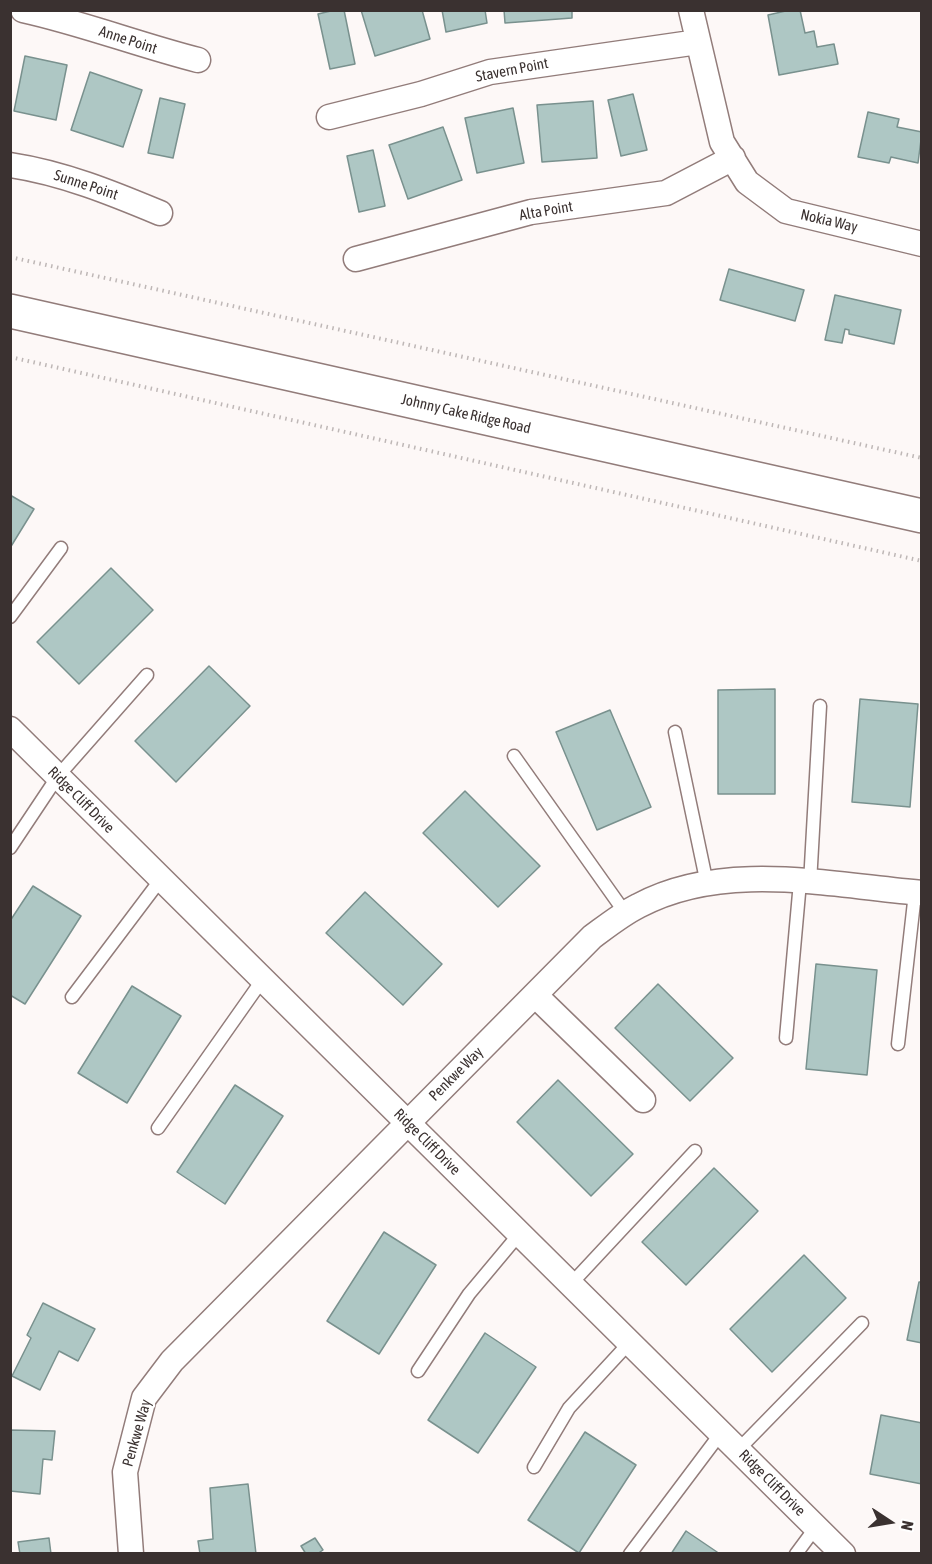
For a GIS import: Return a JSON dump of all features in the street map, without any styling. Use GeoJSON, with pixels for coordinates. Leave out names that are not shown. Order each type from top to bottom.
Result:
{"type":"FeatureCollection","features":[{"type":"Feature","properties":{"kind":"street","name":"Anne Point"},"geometry":{"type":"LineString","coordinates":[[23,10],[65,20],[141,45],[198,60]]}},
{"type":"Feature","properties":{"kind":"street","name":"Nokia Way"},"geometry":{"type":"LineString","coordinates":[[691,10],[722,142],[747,182],[786,211],[921,243]]}},
{"type":"Feature","properties":{"kind":"street","name":"Stavern Point"},"geometry":{"type":"LineString","coordinates":[[329,117],[421,94],[490,72],[698,42]]}},
{"type":"Feature","properties":{"kind":"street","name":"Alta Point"},"geometry":{"type":"LineString","coordinates":[[356,259],[531,212],[666,194],[733,158]]}},
{"type":"Feature","properties":{"kind":"street","name":"Sunne Point"},"geometry":{"type":"LineString","coordinates":[[10,165],[36,169],[104,189],[160,213]]}},
{"type":"Feature","properties":{"kind":"street","name":"Johnny Cake Ridge Road"},"geometry":{"type":"LineString","coordinates":[[10,311],[921,516]]}},
{"type":"Feature","properties":{"kind":"street","name":"Ridge Cliff Drive"},"geometry":{"type":"LineString","coordinates":[[10,729],[843,1554]]}},
{"type":"Feature","properties":{"kind":"street","name":"Penkwe Way"},"geometry":{"type":"LineString","coordinates":[[131,1554],[125,1472],[144,1398],[172,1361],[592,936],[638,905],[681,890],[707,884],[764,878],[918,893]]}},
{"type":"Feature","properties":{"kind":"street"},"geometry":{"type":"LineString","coordinates":[[535,995],[644,1100]]}},
{"type":"Feature","properties":{"kind":"lane"},"geometry":{"type":"LineString","coordinates":[[10,617],[61,548]]}},
{"type":"Feature","properties":{"kind":"lane"},"geometry":{"type":"LineString","coordinates":[[10,848],[57,776],[147,675]]}},
{"type":"Feature","properties":{"kind":"lane"},"geometry":{"type":"LineString","coordinates":[[786,1038],[805,882],[820,706]]}},
{"type":"Feature","properties":{"kind":"lane"},"geometry":{"type":"LineString","coordinates":[[675,732],[707,884]]}},
{"type":"Feature","properties":{"kind":"lane"},"geometry":{"type":"LineString","coordinates":[[514,756],[626,914]]}},
{"type":"Feature","properties":{"kind":"lane"},"geometry":{"type":"LineString","coordinates":[[72,997],[161,879]]}},
{"type":"Feature","properties":{"kind":"lane"},"geometry":{"type":"LineString","coordinates":[[898,1044],[918,893]]}},
{"type":"Feature","properties":{"kind":"lane"},"geometry":{"type":"LineString","coordinates":[[158,1128],[263,979]]}},
{"type":"Feature","properties":{"kind":"lane"},"geometry":{"type":"LineString","coordinates":[[571,1284],[695,1151]]}},
{"type":"Feature","properties":{"kind":"lane"},"geometry":{"type":"LineString","coordinates":[[418,1371],[469,1294],[520,1233]]}},
{"type":"Feature","properties":{"kind":"lane"},"geometry":{"type":"LineString","coordinates":[[630,1554],[730,1441],[862,1323]]}},
{"type":"Feature","properties":{"kind":"lane"},"geometry":{"type":"LineString","coordinates":[[534,1467],[569,1408],[630,1342]]}},
{"type":"Feature","properties":{"kind":"lane"},"geometry":{"type":"LineString","coordinates":[[796,1554],[816,1527]]}},
{"type":"Feature","properties":{"kind":"path"},"geometry":{"type":"LineString","coordinates":[[10,257],[921,458]]}},
{"type":"Feature","properties":{"kind":"path"},"geometry":{"type":"LineString","coordinates":[[10,357],[921,561]]}},
{"type":"Feature","properties":{"kind":"building"},"geometry":{"type":"Polygon","coordinates":[[[344,10],[355,64],[330,69],[318,14],[344,10]]]}},
{"type":"Feature","properties":{"kind":"building"},"geometry":{"type":"Polygon","coordinates":[[[361,10],[422,10],[430,39],[375,56],[361,10]]]}},
{"type":"Feature","properties":{"kind":"building"},"geometry":{"type":"Polygon","coordinates":[[[442,10],[485,10],[487,23],[446,32],[442,10]]]}},
{"type":"Feature","properties":{"kind":"building"},"geometry":{"type":"Polygon","coordinates":[[[504,10],[572,10],[572,18],[505,23],[504,10]]]}},
{"type":"Feature","properties":{"kind":"building"},"geometry":{"type":"Polygon","coordinates":[[[800,10],[805,33],[814,31],[817,47],[834,44],[838,64],[779,75],[768,15],[800,10]]]}},
{"type":"Feature","properties":{"kind":"building"},"geometry":{"type":"Polygon","coordinates":[[[25,56],[67,65],[56,120],[14,111],[25,56]]]}},
{"type":"Feature","properties":{"kind":"building"},"geometry":{"type":"Polygon","coordinates":[[[90,72],[142,90],[123,147],[71,130],[90,72]]]}},
{"type":"Feature","properties":{"kind":"building"},"geometry":{"type":"Polygon","coordinates":[[[633,94],[647,150],[621,156],[608,100],[633,94]]]}},
{"type":"Feature","properties":{"kind":"building"},"geometry":{"type":"Polygon","coordinates":[[[160,98],[185,104],[173,158],[148,153],[160,98]]]}},
{"type":"Feature","properties":{"kind":"building"},"geometry":{"type":"Polygon","coordinates":[[[593,101],[597,158],[542,162],[537,105],[593,101]]]}},
{"type":"Feature","properties":{"kind":"building"},"geometry":{"type":"Polygon","coordinates":[[[513,108],[524,163],[477,173],[465,118],[513,108]]]}},
{"type":"Feature","properties":{"kind":"building"},"geometry":{"type":"Polygon","coordinates":[[[868,112],[899,119],[897,127],[922,132],[918,163],[891,157],[889,163],[858,157],[868,112]]]}},
{"type":"Feature","properties":{"kind":"building"},"geometry":{"type":"Polygon","coordinates":[[[443,127],[462,180],[408,199],[389,145],[443,127]]]}},
{"type":"Feature","properties":{"kind":"building"},"geometry":{"type":"Polygon","coordinates":[[[373,150],[385,206],[359,212],[347,156],[373,150]]]}},
{"type":"Feature","properties":{"kind":"building"},"geometry":{"type":"Polygon","coordinates":[[[729,269],[804,290],[795,321],[720,300],[729,269]]]}},
{"type":"Feature","properties":{"kind":"building"},"geometry":{"type":"Polygon","coordinates":[[[835,295],[901,310],[894,344],[849,334],[849,330],[845,329],[842,343],[825,340],[835,295]]]}},
{"type":"Feature","properties":{"kind":"building"},"geometry":{"type":"Polygon","coordinates":[[[10,495],[34,509],[10,548],[10,495]]]}},
{"type":"Feature","properties":{"kind":"building"},"geometry":{"type":"Polygon","coordinates":[[[111,568],[153,610],[79,684],[37,642],[111,568]]]}},
{"type":"Feature","properties":{"kind":"building"},"geometry":{"type":"Polygon","coordinates":[[[209,666],[250,706],[176,782],[135,741],[209,666]]]}},
{"type":"Feature","properties":{"kind":"building"},"geometry":{"type":"Polygon","coordinates":[[[775,689],[775,794],[718,794],[718,690],[775,689]]]}},
{"type":"Feature","properties":{"kind":"building"},"geometry":{"type":"Polygon","coordinates":[[[860,699],[918,704],[910,807],[852,802],[860,699]]]}},
{"type":"Feature","properties":{"kind":"building"},"geometry":{"type":"Polygon","coordinates":[[[610,710],[651,807],[597,830],[556,732],[610,710]]]}},
{"type":"Feature","properties":{"kind":"building"},"geometry":{"type":"Polygon","coordinates":[[[465,791],[540,866],[498,907],[423,833],[465,791]]]}},
{"type":"Feature","properties":{"kind":"building"},"geometry":{"type":"Polygon","coordinates":[[[33,886],[81,916],[25,1004],[10,995],[10,921],[33,886]]]}},
{"type":"Feature","properties":{"kind":"building"},"geometry":{"type":"Polygon","coordinates":[[[365,892],[442,964],[403,1005],[326,933],[365,892]]]}},
{"type":"Feature","properties":{"kind":"building"},"geometry":{"type":"Polygon","coordinates":[[[816,964],[877,970],[867,1075],[806,1069],[816,964]]]}},
{"type":"Feature","properties":{"kind":"building"},"geometry":{"type":"Polygon","coordinates":[[[658,984],[733,1058],[690,1101],[615,1028],[658,984]]]}},
{"type":"Feature","properties":{"kind":"building"},"geometry":{"type":"Polygon","coordinates":[[[132,986],[181,1016],[127,1103],[78,1073],[132,986]]]}},
{"type":"Feature","properties":{"kind":"building"},"geometry":{"type":"Polygon","coordinates":[[[558,1080],[633,1154],[591,1196],[517,1122],[558,1080]]]}},
{"type":"Feature","properties":{"kind":"building"},"geometry":{"type":"Polygon","coordinates":[[[235,1085],[283,1116],[225,1204],[177,1172],[235,1085]]]}},
{"type":"Feature","properties":{"kind":"building"},"geometry":{"type":"Polygon","coordinates":[[[714,1168],[758,1211],[686,1285],[642,1242],[714,1168]]]}},
{"type":"Feature","properties":{"kind":"building"},"geometry":{"type":"Polygon","coordinates":[[[384,1232],[436,1265],[379,1354],[327,1321],[384,1232]]]}},
{"type":"Feature","properties":{"kind":"building"},"geometry":{"type":"Polygon","coordinates":[[[804,1255],[846,1298],[772,1372],[730,1329],[804,1255]]]}},
{"type":"Feature","properties":{"kind":"building"},"geometry":{"type":"Polygon","coordinates":[[[919,1282],[922,1282],[922,1343],[907,1340],[919,1282]]]}},
{"type":"Feature","properties":{"kind":"building"},"geometry":{"type":"Polygon","coordinates":[[[43,1303],[95,1329],[78,1361],[59,1351],[40,1390],[12,1376],[31,1338],[27,1335],[43,1303]]]}},
{"type":"Feature","properties":{"kind":"building"},"geometry":{"type":"Polygon","coordinates":[[[485,1333],[536,1367],[478,1453],[428,1420],[485,1333]]]}},
{"type":"Feature","properties":{"kind":"building"},"geometry":{"type":"Polygon","coordinates":[[[881,1415],[922,1423],[922,1484],[870,1474],[881,1415]]]}},
{"type":"Feature","properties":{"kind":"building"},"geometry":{"type":"Polygon","coordinates":[[[10,1430],[55,1431],[52,1460],[43,1459],[40,1494],[10,1491],[10,1430]]]}},
{"type":"Feature","properties":{"kind":"building"},"geometry":{"type":"Polygon","coordinates":[[[585,1432],[636,1465],[579,1553],[528,1520],[585,1432]]]}},
{"type":"Feature","properties":{"kind":"building"},"geometry":{"type":"Polygon","coordinates":[[[248,1484],[256,1554],[200,1554],[198,1541],[213,1539],[210,1488],[248,1484]]]}},
{"type":"Feature","properties":{"kind":"building"},"geometry":{"type":"Polygon","coordinates":[[[686,1531],[720,1554],[671,1554],[686,1531]]]}},
{"type":"Feature","properties":{"kind":"building"},"geometry":{"type":"Polygon","coordinates":[[[49,1538],[51,1554],[20,1554],[18,1542],[49,1538]]]}},
{"type":"Feature","properties":{"kind":"building"},"geometry":{"type":"Polygon","coordinates":[[[315,1538],[323,1550],[317,1554],[306,1554],[301,1546],[315,1538]]]}}]}
